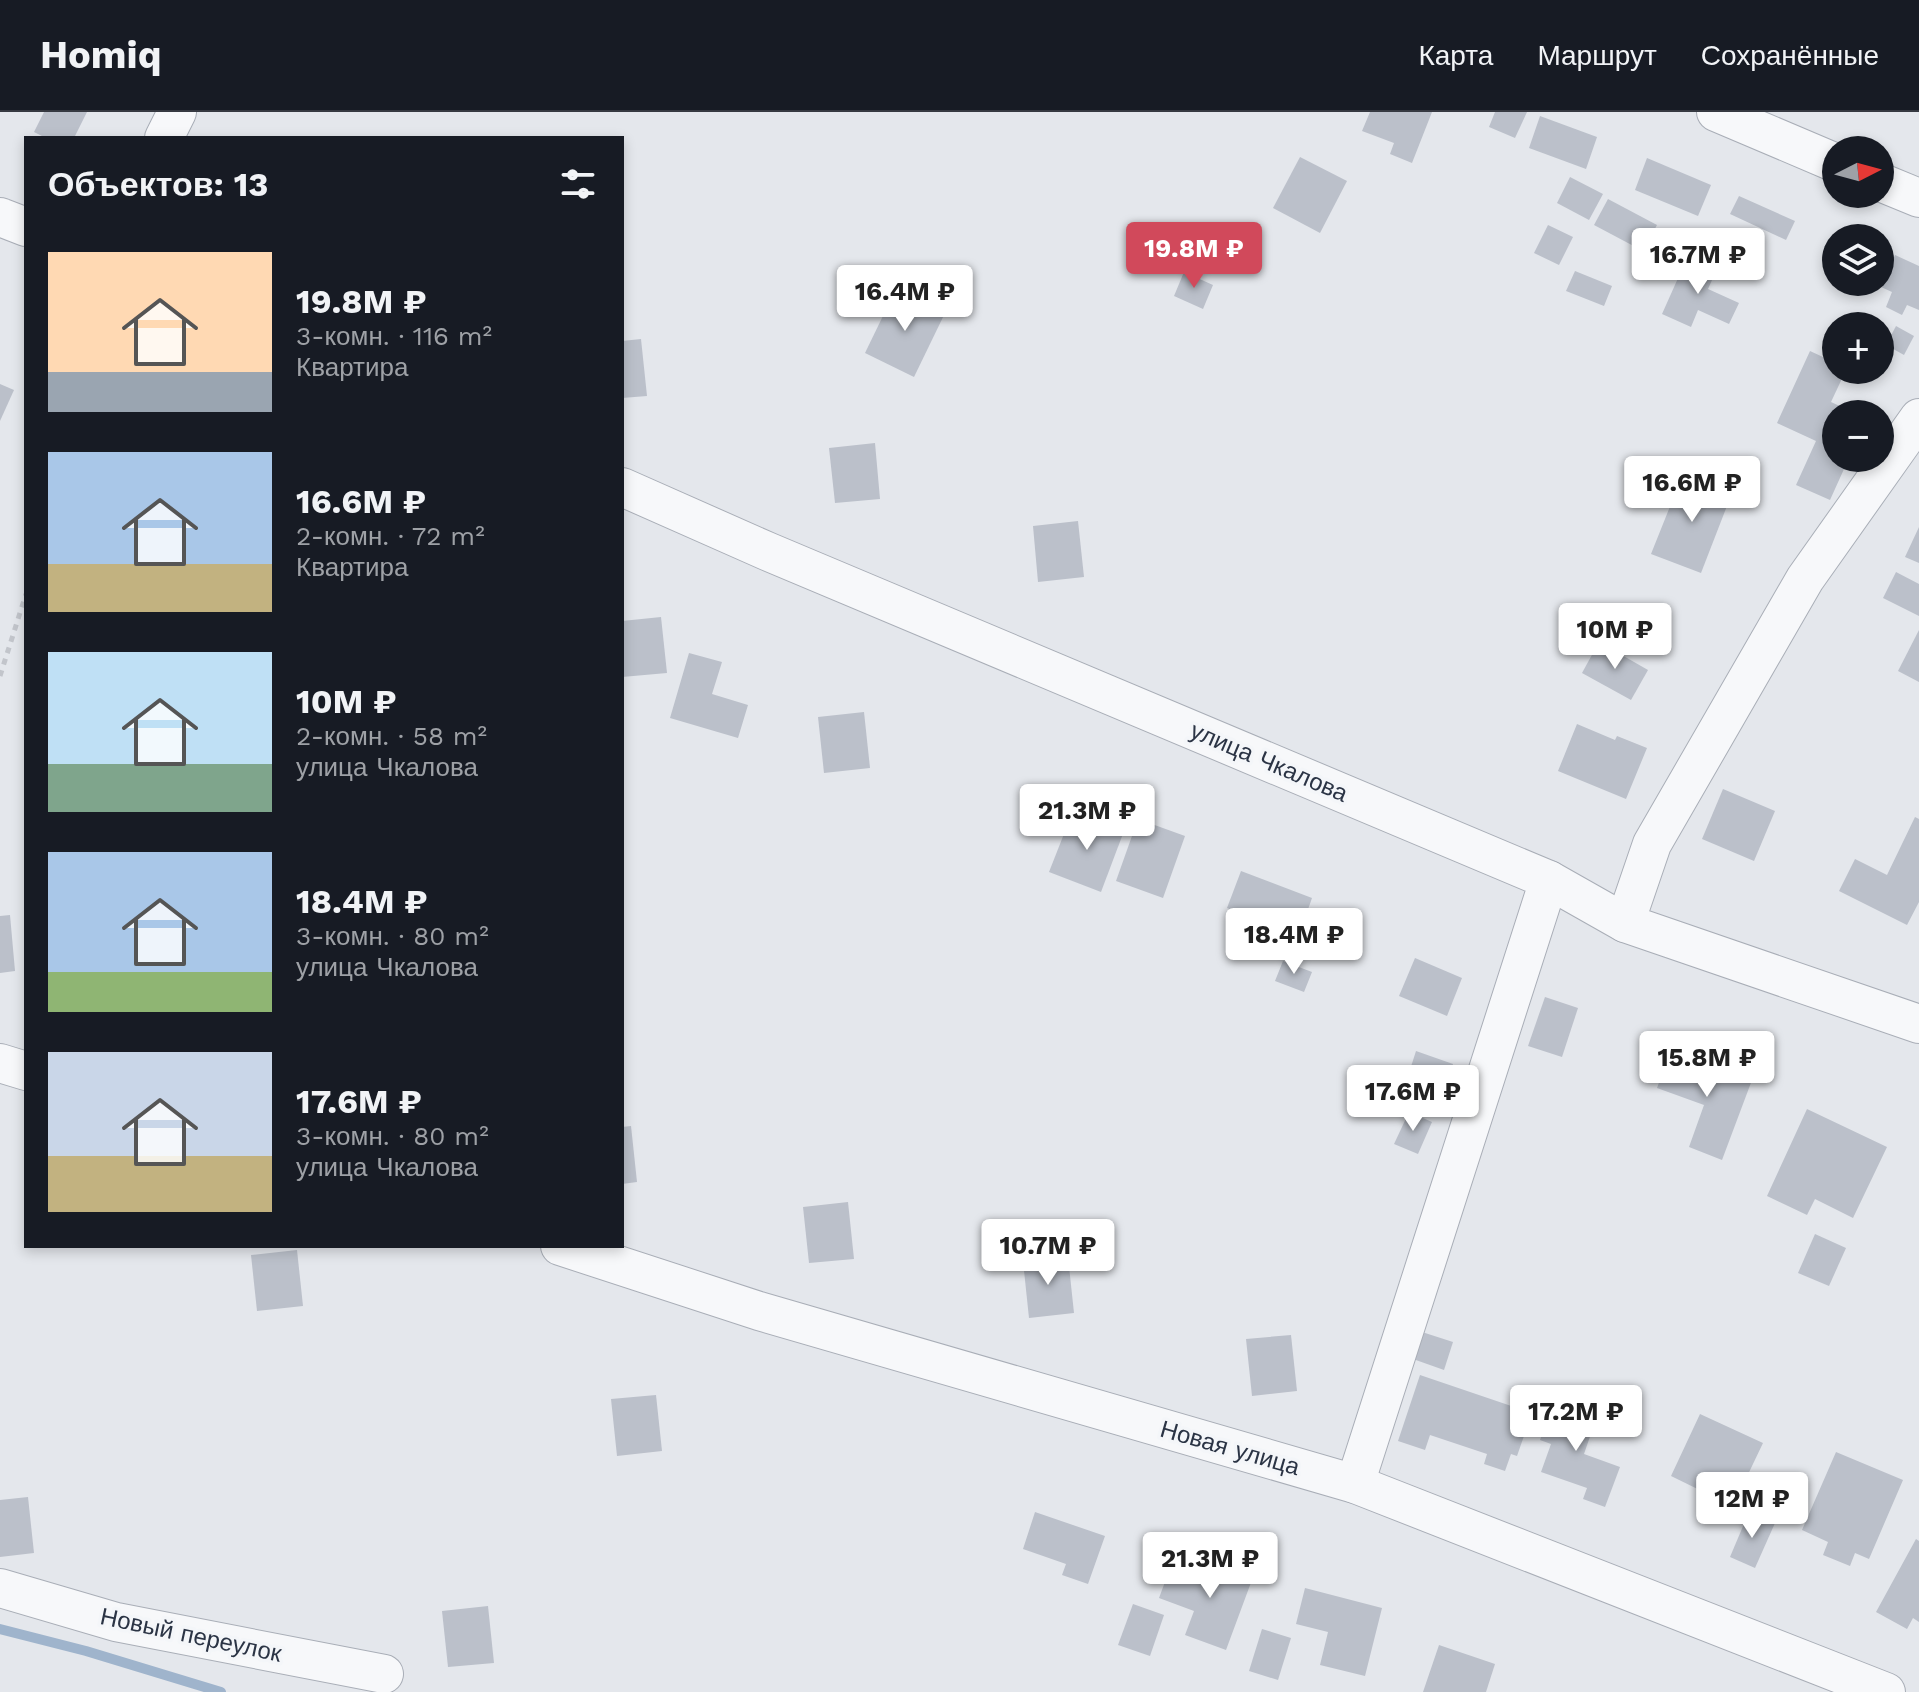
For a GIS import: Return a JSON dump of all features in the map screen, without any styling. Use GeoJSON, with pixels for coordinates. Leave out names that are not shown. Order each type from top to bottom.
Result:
{"type":"FeatureCollection","features":[{"type":"Feature","properties":{"kind":"street"},"geometry":{"type":"LineString","coordinates":[[165,136],[177,112]]}},
{"type":"Feature","properties":{"kind":"street"},"geometry":{"type":"LineString","coordinates":[[1716,112],[1822,157]]}},
{"type":"Feature","properties":{"kind":"street"},"geometry":{"type":"LineString","coordinates":[[1894,188],[1919,198]]}},
{"type":"Feature","properties":{"kind":"street"},"geometry":{"type":"LineString","coordinates":[[0,217],[24,226]]}},
{"type":"Feature","properties":{"kind":"street"},"geometry":{"type":"LineString","coordinates":[[1625,923],[1652,844],[1805,579],[1919,418]]}},
{"type":"Feature","properties":{"kind":"street","name":"улица Чкалова"},"geometry":{"type":"LineString","coordinates":[[624,488],[769,552],[1549,880],[1625,923],[1919,1024]]}},
{"type":"Feature","properties":{"kind":"street"},"geometry":{"type":"LineString","coordinates":[[1355,1484],[1549,880]]}},
{"type":"Feature","properties":{"kind":"street"},"geometry":{"type":"LineString","coordinates":[[0,1063],[24,1070]]}},
{"type":"Feature","properties":{"kind":"street","name":"Новая улица"},"geometry":{"type":"LineString","coordinates":[[566,1248],[759,1311],[1355,1484],[1886,1692]]}},
{"type":"Feature","properties":{"kind":"street","name":"Новый переулок"},"geometry":{"type":"LineString","coordinates":[[0,1588],[116,1622],[384,1674]]}},
{"type":"Feature","properties":{"kind":"path"},"geometry":{"type":"LineString","coordinates":[[0,676],[24,600]]}},
{"type":"Feature","properties":{"kind":"building"},"geometry":{"type":"Polygon","coordinates":[[[44,112],[87,112],[75,136],[42,136],[34,132],[44,112]]]}},
{"type":"Feature","properties":{"kind":"building"},"geometry":{"type":"Polygon","coordinates":[[[1370,112],[1432,112],[1412,163],[1390,154],[1394,143],[1362,131],[1370,112]]]}},
{"type":"Feature","properties":{"kind":"building"},"geometry":{"type":"Polygon","coordinates":[[[1495,112],[1527,112],[1515,138],[1489,127],[1495,112]]]}},
{"type":"Feature","properties":{"kind":"building"},"geometry":{"type":"Polygon","coordinates":[[[1540,116],[1597,137],[1586,169],[1529,148],[1540,116]]]}},
{"type":"Feature","properties":{"kind":"building"},"geometry":{"type":"Polygon","coordinates":[[[1300,157],[1347,181],[1320,233],[1273,208],[1300,157]]]}},
{"type":"Feature","properties":{"kind":"building"},"geometry":{"type":"Polygon","coordinates":[[[1647,158],[1711,185],[1698,216],[1635,190],[1647,158]]]}},
{"type":"Feature","properties":{"kind":"building"},"geometry":{"type":"Polygon","coordinates":[[[1570,177],[1603,194],[1589,220],[1557,203],[1570,177]]]}},
{"type":"Feature","properties":{"kind":"building"},"geometry":{"type":"Polygon","coordinates":[[[1739,196],[1795,221],[1786,240],[1730,214],[1739,196]]]}},
{"type":"Feature","properties":{"kind":"building"},"geometry":{"type":"Polygon","coordinates":[[[1608,199],[1657,225],[1643,251],[1594,225],[1608,199]]]}},
{"type":"Feature","properties":{"kind":"building"},"geometry":{"type":"Polygon","coordinates":[[[1548,225],[1573,237],[1559,265],[1534,253],[1548,225]]]}},
{"type":"Feature","properties":{"kind":"building"},"geometry":{"type":"Polygon","coordinates":[[[1895,255],[1919,266],[1919,310],[1907,305],[1902,315],[1886,307],[1890,296],[1894,296],[1895,255]]]}},
{"type":"Feature","properties":{"kind":"building"},"geometry":{"type":"Polygon","coordinates":[[[1687,258],[1716,271],[1708,289],[1739,303],[1729,324],[1698,310],[1691,327],[1662,314],[1687,258]]]}},
{"type":"Feature","properties":{"kind":"building"},"geometry":{"type":"Polygon","coordinates":[[[1575,271],[1612,286],[1604,306],[1566,291],[1575,271]]]}},
{"type":"Feature","properties":{"kind":"building"},"geometry":{"type":"Polygon","coordinates":[[[1184,272],[1213,285],[1203,309],[1174,296],[1184,272]]]}},
{"type":"Feature","properties":{"kind":"building"},"geometry":{"type":"Polygon","coordinates":[[[896,289],[945,313],[914,377],[865,353],[896,289]]]}},
{"type":"Feature","properties":{"kind":"building"},"geometry":{"type":"Polygon","coordinates":[[[1896,326],[1914,336],[1904,355],[1894,349],[1896,326]]]}},
{"type":"Feature","properties":{"kind":"building"},"geometry":{"type":"Polygon","coordinates":[[[641,339],[647,396],[624,398],[624,341],[641,339]]]}},
{"type":"Feature","properties":{"kind":"building"},"geometry":{"type":"Polygon","coordinates":[[[1810,351],[1822,357],[1822,384],[1839,384],[1832,400],[1822,400],[1822,472],[1843,472],[1830,500],[1796,485],[1816,441],[1777,423],[1810,351]]]}},
{"type":"Feature","properties":{"kind":"building"},"geometry":{"type":"Polygon","coordinates":[[[0,384],[14,390],[0,421],[0,384]]]}},
{"type":"Feature","properties":{"kind":"building"},"geometry":{"type":"Polygon","coordinates":[[[875,443],[880,499],[835,503],[829,448],[875,443]]]}},
{"type":"Feature","properties":{"kind":"building"},"geometry":{"type":"Polygon","coordinates":[[[1683,474],[1732,493],[1701,573],[1651,554],[1683,474]]]}},
{"type":"Feature","properties":{"kind":"building"},"geometry":{"type":"Polygon","coordinates":[[[1078,521],[1084,577],[1038,582],[1033,526],[1078,521]]]}},
{"type":"Feature","properties":{"kind":"building"},"geometry":{"type":"Polygon","coordinates":[[[1919,527],[1919,563],[1905,557],[1919,527]]]}},
{"type":"Feature","properties":{"kind":"building"},"geometry":{"type":"Polygon","coordinates":[[[1896,572],[1919,584],[1919,616],[1883,598],[1896,572]]]}},
{"type":"Feature","properties":{"kind":"building"},"geometry":{"type":"Polygon","coordinates":[[[661,617],[667,673],[624,677],[624,621],[661,617]]]}},
{"type":"Feature","properties":{"kind":"building"},"geometry":{"type":"Polygon","coordinates":[[[1919,630],[1919,682],[1898,671],[1919,630]]]}},
{"type":"Feature","properties":{"kind":"building"},"geometry":{"type":"Polygon","coordinates":[[[1599,642],[1648,670],[1631,700],[1582,673],[1599,642]]]}},
{"type":"Feature","properties":{"kind":"building"},"geometry":{"type":"Polygon","coordinates":[[[689,653],[722,662],[712,694],[748,705],[738,738],[670,718],[689,653]]]}},
{"type":"Feature","properties":{"kind":"building"},"geometry":{"type":"Polygon","coordinates":[[[864,712],[870,768],[824,773],[818,717],[864,712]]]}},
{"type":"Feature","properties":{"kind":"building"},"geometry":{"type":"Polygon","coordinates":[[[1577,724],[1615,740],[1617,736],[1647,748],[1626,799],[1558,771],[1577,724]]]}},
{"type":"Feature","properties":{"kind":"building"},"geometry":{"type":"Polygon","coordinates":[[[1723,789],[1775,811],[1754,861],[1702,839],[1723,789]]]}},
{"type":"Feature","properties":{"kind":"building"},"geometry":{"type":"Polygon","coordinates":[[[1073,811],[1124,831],[1101,892],[1049,872],[1073,811]]]}},
{"type":"Feature","properties":{"kind":"building"},"geometry":{"type":"Polygon","coordinates":[[[1915,817],[1919,819],[1919,902],[1907,925],[1839,891],[1855,859],[1887,875],[1915,817]]]}},
{"type":"Feature","properties":{"kind":"building"},"geometry":{"type":"Polygon","coordinates":[[[1138,819],[1185,836],[1163,898],[1116,881],[1138,819]]]}},
{"type":"Feature","properties":{"kind":"building"},"geometry":{"type":"Polygon","coordinates":[[[1241,871],[1312,898],[1299,935],[1227,908],[1241,871]]]}},
{"type":"Feature","properties":{"kind":"building"},"geometry":{"type":"Polygon","coordinates":[[[10,915],[15,971],[0,973],[0,916],[10,915]]]}},
{"type":"Feature","properties":{"kind":"building"},"geometry":{"type":"Polygon","coordinates":[[[1415,958],[1462,978],[1447,1016],[1399,996],[1415,958]]]}},
{"type":"Feature","properties":{"kind":"building"},"geometry":{"type":"Polygon","coordinates":[[[1283,961],[1312,972],[1304,992],[1275,981],[1283,961]]]}},
{"type":"Feature","properties":{"kind":"building"},"geometry":{"type":"Polygon","coordinates":[[[1545,997],[1578,1008],[1562,1057],[1528,1046],[1545,997]]]}},
{"type":"Feature","properties":{"kind":"building"},"geometry":{"type":"Polygon","coordinates":[[[1671,1050],[1752,1080],[1722,1160],[1689,1147],[1704,1105],[1657,1088],[1671,1050]]]}},
{"type":"Feature","properties":{"kind":"building"},"geometry":{"type":"Polygon","coordinates":[[[1416,1051],[1453,1064],[1437,1113],[1400,1101],[1416,1051]]]}},
{"type":"Feature","properties":{"kind":"building"},"geometry":{"type":"Polygon","coordinates":[[[1807,1109],[1887,1147],[1853,1218],[1815,1199],[1807,1215],[1767,1196],[1807,1109]]]}},
{"type":"Feature","properties":{"kind":"building"},"geometry":{"type":"Polygon","coordinates":[[[1409,1112],[1432,1122],[1418,1154],[1394,1144],[1409,1112]]]}},
{"type":"Feature","properties":{"kind":"building"},"geometry":{"type":"Polygon","coordinates":[[[631,1126],[637,1182],[624,1184],[624,1127],[631,1126]]]}},
{"type":"Feature","properties":{"kind":"building"},"geometry":{"type":"Polygon","coordinates":[[[848,1202],[854,1259],[809,1263],[803,1207],[848,1202]]]}},
{"type":"Feature","properties":{"kind":"building"},"geometry":{"type":"Polygon","coordinates":[[[1815,1234],[1846,1248],[1829,1286],[1798,1273],[1815,1234]]]}},
{"type":"Feature","properties":{"kind":"building"},"geometry":{"type":"Polygon","coordinates":[[[297,1250],[303,1306],[257,1311],[251,1255],[297,1250]]]}},
{"type":"Feature","properties":{"kind":"building"},"geometry":{"type":"Polygon","coordinates":[[[1068,1257],[1074,1313],[1029,1318],[1023,1261],[1068,1257]]]}},
{"type":"Feature","properties":{"kind":"building"},"geometry":{"type":"Polygon","coordinates":[[[1422,1332],[1453,1342],[1444,1370],[1413,1359],[1422,1332]]]}},
{"type":"Feature","properties":{"kind":"building"},"geometry":{"type":"Polygon","coordinates":[[[1291,1335],[1297,1391],[1252,1396],[1246,1339],[1291,1335]]]}},
{"type":"Feature","properties":{"kind":"building"},"geometry":{"type":"Polygon","coordinates":[[[1420,1375],[1532,1413],[1517,1456],[1511,1454],[1505,1471],[1484,1464],[1487,1454],[1430,1435],[1425,1450],[1398,1441],[1420,1375]]]}},
{"type":"Feature","properties":{"kind":"building"},"geometry":{"type":"Polygon","coordinates":[[[656,1395],[662,1451],[617,1456],[611,1399],[656,1395]]]}},
{"type":"Feature","properties":{"kind":"building"},"geometry":{"type":"Polygon","coordinates":[[[1554,1400],[1597,1416],[1584,1454],[1620,1467],[1605,1507],[1583,1499],[1587,1488],[1541,1472],[1551,1444],[1540,1440],[1554,1400]]]}},
{"type":"Feature","properties":{"kind":"building"},"geometry":{"type":"Polygon","coordinates":[[[1700,1414],[1763,1443],[1742,1487],[1730,1481],[1720,1500],[1671,1476],[1700,1414]]]}},
{"type":"Feature","properties":{"kind":"building"},"geometry":{"type":"Polygon","coordinates":[[[1836,1452],[1903,1480],[1869,1559],[1855,1553],[1850,1566],[1823,1555],[1828,1542],[1802,1530],[1836,1452]]]}},
{"type":"Feature","properties":{"kind":"building"},"geometry":{"type":"Polygon","coordinates":[[[28,1497],[34,1553],[0,1557],[0,1500],[28,1497]]]}},
{"type":"Feature","properties":{"kind":"building"},"geometry":{"type":"Polygon","coordinates":[[[1035,1512],[1105,1536],[1088,1584],[1062,1575],[1066,1564],[1023,1549],[1035,1512]]]}},
{"type":"Feature","properties":{"kind":"building"},"geometry":{"type":"Polygon","coordinates":[[[1749,1512],[1775,1523],[1755,1568],[1730,1557],[1749,1512]]]}},
{"type":"Feature","properties":{"kind":"building"},"geometry":{"type":"Polygon","coordinates":[[[1916,1539],[1919,1541],[1919,1622],[1913,1618],[1907,1629],[1876,1612],[1916,1539]]]}},
{"type":"Feature","properties":{"kind":"building"},"geometry":{"type":"Polygon","coordinates":[[[1230,1560],[1256,1569],[1226,1650],[1185,1635],[1194,1611],[1159,1598],[1172,1563],[1223,1582],[1230,1560]]]}},
{"type":"Feature","properties":{"kind":"building"},"geometry":{"type":"Polygon","coordinates":[[[1305,1588],[1382,1608],[1365,1676],[1320,1665],[1328,1632],[1296,1624],[1305,1588]]]}},
{"type":"Feature","properties":{"kind":"building"},"geometry":{"type":"Polygon","coordinates":[[[1133,1604],[1164,1615],[1150,1656],[1118,1645],[1133,1604]]]}},
{"type":"Feature","properties":{"kind":"building"},"geometry":{"type":"Polygon","coordinates":[[[488,1606],[494,1663],[448,1667],[442,1611],[488,1606]]]}},
{"type":"Feature","properties":{"kind":"building"},"geometry":{"type":"Polygon","coordinates":[[[1262,1629],[1291,1638],[1278,1680],[1249,1671],[1262,1629]]]}},
{"type":"Feature","properties":{"kind":"building"},"geometry":{"type":"Polygon","coordinates":[[[1439,1645],[1495,1664],[1486,1692],[1423,1692],[1439,1645]]]}},
{"type":"Feature","properties":{"kind":"waterway"},"geometry":{"type":"LineString","coordinates":[[0,1629],[86,1651],[221,1692]]}}]}
